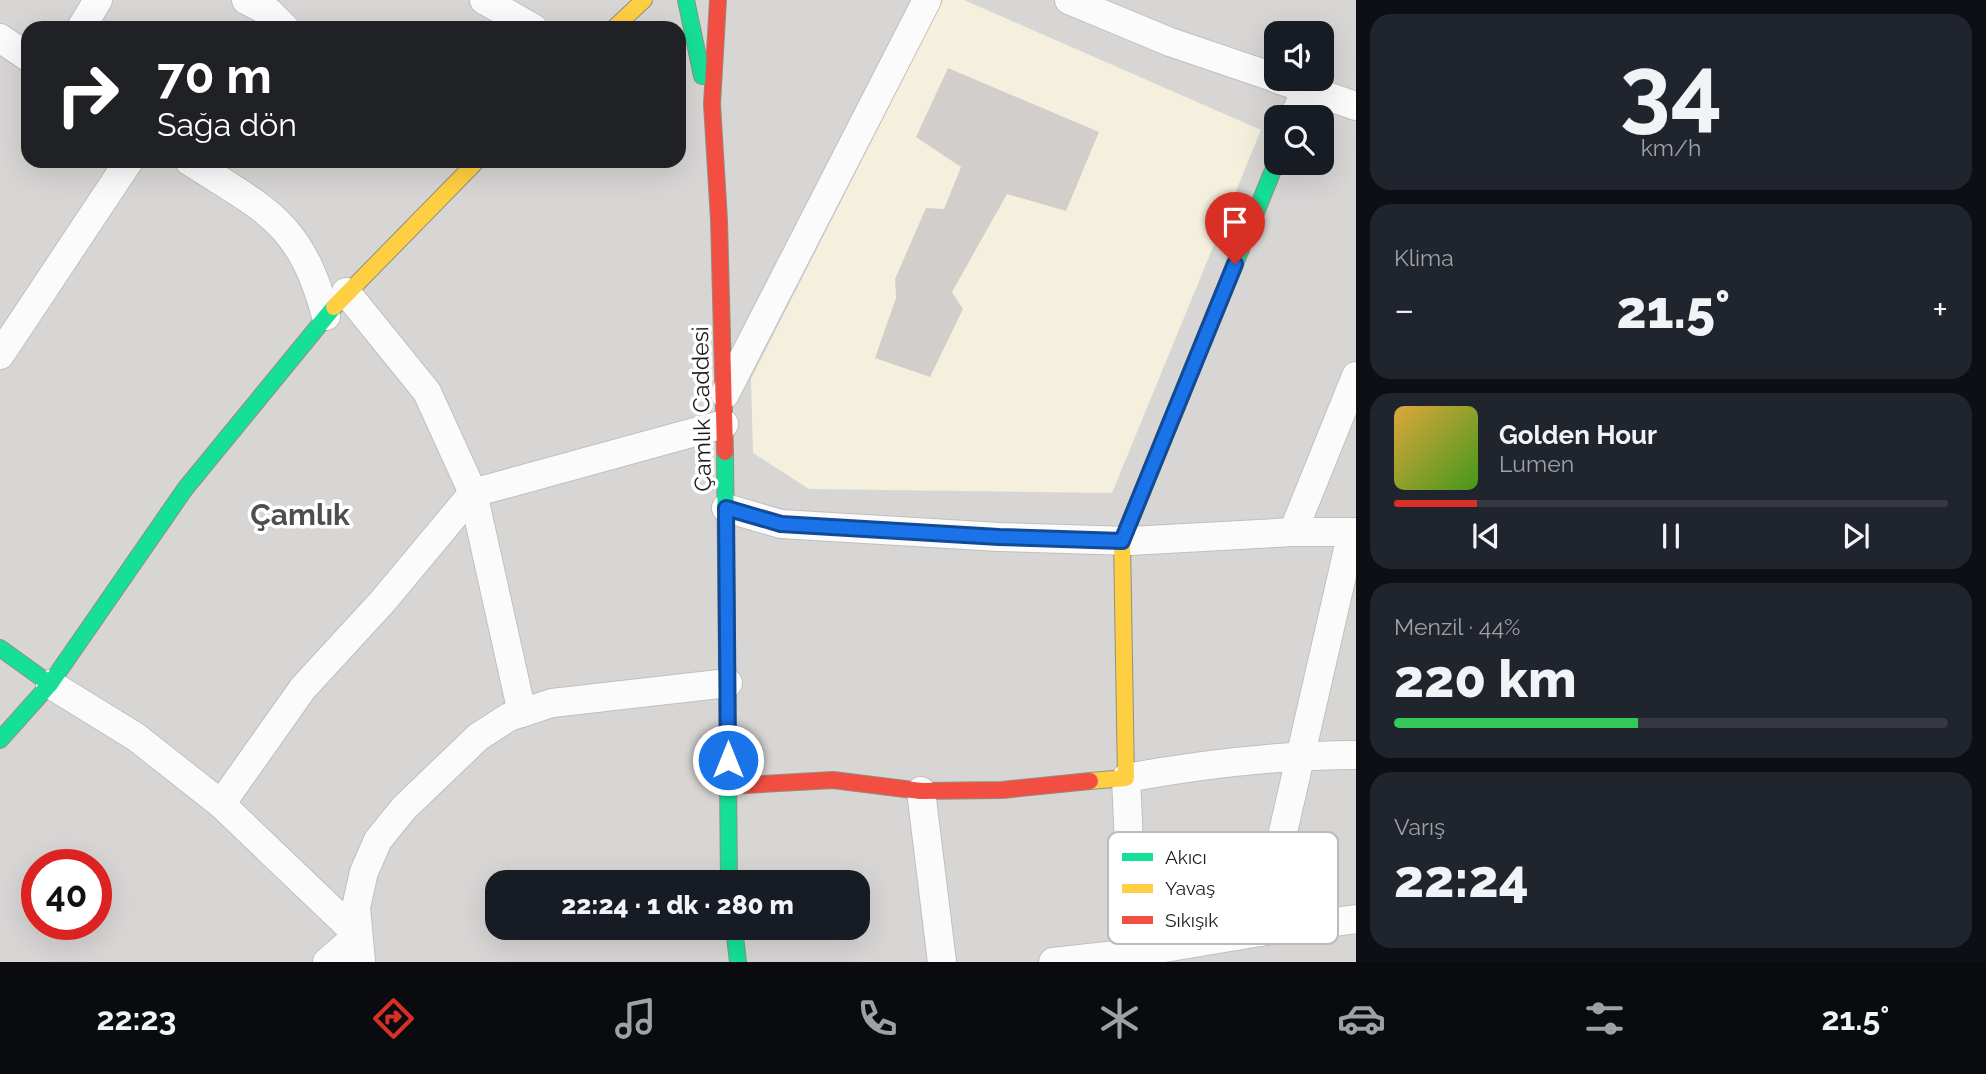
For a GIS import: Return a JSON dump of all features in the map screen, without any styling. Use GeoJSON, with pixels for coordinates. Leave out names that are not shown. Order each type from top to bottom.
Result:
{"type":"FeatureCollection","features":[{"type":"Feature","properties":{"kind":"street"},"geometry":{"type":"LineString","coordinates":[[84,21],[98,0]]}},
{"type":"Feature","properties":{"kind":"street"},"geometry":{"type":"LineString","coordinates":[[246,0],[269,12],[278,21]]}},
{"type":"Feature","properties":{"kind":"street"},"geometry":{"type":"LineString","coordinates":[[484,0],[521,21]]}},
{"type":"Feature","properties":{"kind":"street"},"geometry":{"type":"LineString","coordinates":[[622,21],[644,0]]}},
{"type":"Feature","properties":{"kind":"street"},"geometry":{"type":"LineString","coordinates":[[686,0],[700,70],[712,104]]}},
{"type":"Feature","properties":{"kind":"street"},"geometry":{"type":"LineString","coordinates":[[712,104],[719,0]]}},
{"type":"Feature","properties":{"kind":"street"},"geometry":{"type":"LineString","coordinates":[[221,804],[303,688],[383,601],[473,492],[724,410],[927,0]]}},
{"type":"Feature","properties":{"kind":"street"},"geometry":{"type":"LineString","coordinates":[[1069,0],[1170,42],[1264,75]]}},
{"type":"Feature","properties":{"kind":"street"},"geometry":{"type":"LineString","coordinates":[[0,38],[21,52]]}},
{"type":"Feature","properties":{"kind":"street"},"geometry":{"type":"LineString","coordinates":[[1312,91],[1356,106]]}},
{"type":"Feature","properties":{"kind":"street","name":"Çamlık Caddesi"},"geometry":{"type":"LineString","coordinates":[[712,104],[724,410],[729,870]]}},
{"type":"Feature","properties":{"kind":"street"},"geometry":{"type":"LineString","coordinates":[[4,342],[124,168]]}},
{"type":"Feature","properties":{"kind":"street"},"geometry":{"type":"LineString","coordinates":[[204,168],[271,214],[299,245],[315,278],[326,316]]}},
{"type":"Feature","properties":{"kind":"street"},"geometry":{"type":"LineString","coordinates":[[0,740],[50,684],[186,489],[326,316],[346,292],[470,168]]}},
{"type":"Feature","properties":{"kind":"street"},"geometry":{"type":"LineString","coordinates":[[1128,832],[1122,541],[1271,175]]}},
{"type":"Feature","properties":{"kind":"street"},"geometry":{"type":"LineString","coordinates":[[346,292],[427,392],[473,492],[522,713]]}},
{"type":"Feature","properties":{"kind":"street"},"geometry":{"type":"LineString","coordinates":[[1293,532],[1356,376]]}},
{"type":"Feature","properties":{"kind":"street"},"geometry":{"type":"LineString","coordinates":[[726,508],[781,524],[986,537],[1122,541],[1293,532],[1354,532],[1283,832]]}},
{"type":"Feature","properties":{"kind":"street"},"geometry":{"type":"LineString","coordinates":[[0,648],[50,684],[136,737],[221,804],[360,949]]}},
{"type":"Feature","properties":{"kind":"street"},"geometry":{"type":"LineString","coordinates":[[360,949],[356,907],[364,872],[378,840],[404,808],[478,737],[509,717],[552,703],[728,683]]}},
{"type":"Feature","properties":{"kind":"street"},"geometry":{"type":"LineString","coordinates":[[729,786],[833,780],[921,791],[1002,790],[1126,778],[1206,763],[1301,755],[1356,755]]}},
{"type":"Feature","properties":{"kind":"street"},"geometry":{"type":"LineString","coordinates":[[921,791],[942,962]]}},
{"type":"Feature","properties":{"kind":"street"},"geometry":{"type":"LineString","coordinates":[[1338,921],[1356,919]]}},
{"type":"Feature","properties":{"kind":"street"},"geometry":{"type":"LineString","coordinates":[[735,940],[738,962]]}},
{"type":"Feature","properties":{"kind":"street"},"geometry":{"type":"LineString","coordinates":[[1134,944],[1134,953]]}},
{"type":"Feature","properties":{"kind":"street"},"geometry":{"type":"LineString","coordinates":[[1053,962],[1188,944]]}},
{"type":"Feature","properties":{"kind":"street"},"geometry":{"type":"LineString","coordinates":[[327,962],[360,949]]}},
{"type":"Feature","properties":{"kind":"shaded area"},"geometry":{"type":"Polygon","coordinates":[[[0,0],[1356,0],[1356,962],[0,962],[0,0]]]}},
{"type":"Feature","properties":{"kind":"shaded area"},"geometry":{"type":"Polygon","coordinates":[[[943,0],[964,0],[1261,130],[1112,493],[809,489],[753,453],[751,379],[943,0]]]}},
{"type":"Feature","properties":{"kind":"building"},"geometry":{"type":"Polygon","coordinates":[[[948,68],[1099,132],[1066,211],[1007,194],[952,292],[963,309],[930,377],[875,358],[896,298],[895,279],[926,208],[944,209],[961,167],[916,137],[948,68]]]}},
{"type":"Feature","properties":{"kind":"traffic: fast"},"geometry":{"type":"LineString","coordinates":[[686,0],[702,76]]}},
{"type":"Feature","properties":{"kind":"traffic: fast"},"geometry":{"type":"LineString","coordinates":[[1181,396],[1271,175]]}},
{"type":"Feature","properties":{"kind":"traffic: fast"},"geometry":{"type":"LineString","coordinates":[[0,740],[50,684],[185,489],[334,307]]}},
{"type":"Feature","properties":{"kind":"traffic: fast"},"geometry":{"type":"LineString","coordinates":[[725,452],[729,870]]}},
{"type":"Feature","properties":{"kind":"traffic: fast"},"geometry":{"type":"LineString","coordinates":[[0,648],[50,684]]}},
{"type":"Feature","properties":{"kind":"traffic: fast"},"geometry":{"type":"LineString","coordinates":[[735,940],[738,962]]}},
{"type":"Feature","properties":{"kind":"traffic: slow"},"geometry":{"type":"LineString","coordinates":[[622,21],[644,0]]}},
{"type":"Feature","properties":{"kind":"traffic: slow"},"geometry":{"type":"LineString","coordinates":[[334,307],[470,168]]}},
{"type":"Feature","properties":{"kind":"traffic: slow"},"geometry":{"type":"LineString","coordinates":[[1090,781],[1126,778],[1122,541],[1181,396]]}},
{"type":"Feature","properties":{"kind":"traffic: jam"},"geometry":{"type":"LineString","coordinates":[[718,0],[712,104],[719,220],[725,452]]}},
{"type":"Feature","properties":{"kind":"traffic: jam"},"geometry":{"type":"LineString","coordinates":[[729,786],[833,780],[921,791],[1002,790],[1090,781]]}},
{"type":"Feature","properties":{"kind":"district","name":"Çamlık"},"geometry":{"type":"Point","coordinates":[300,514]}},
{"type":"Feature","properties":{"kind":"route"},"geometry":{"type":"LineString","coordinates":[[728,760],[726,508],[781,524],[999,537],[1122,541],[1235,264]]}}]}
